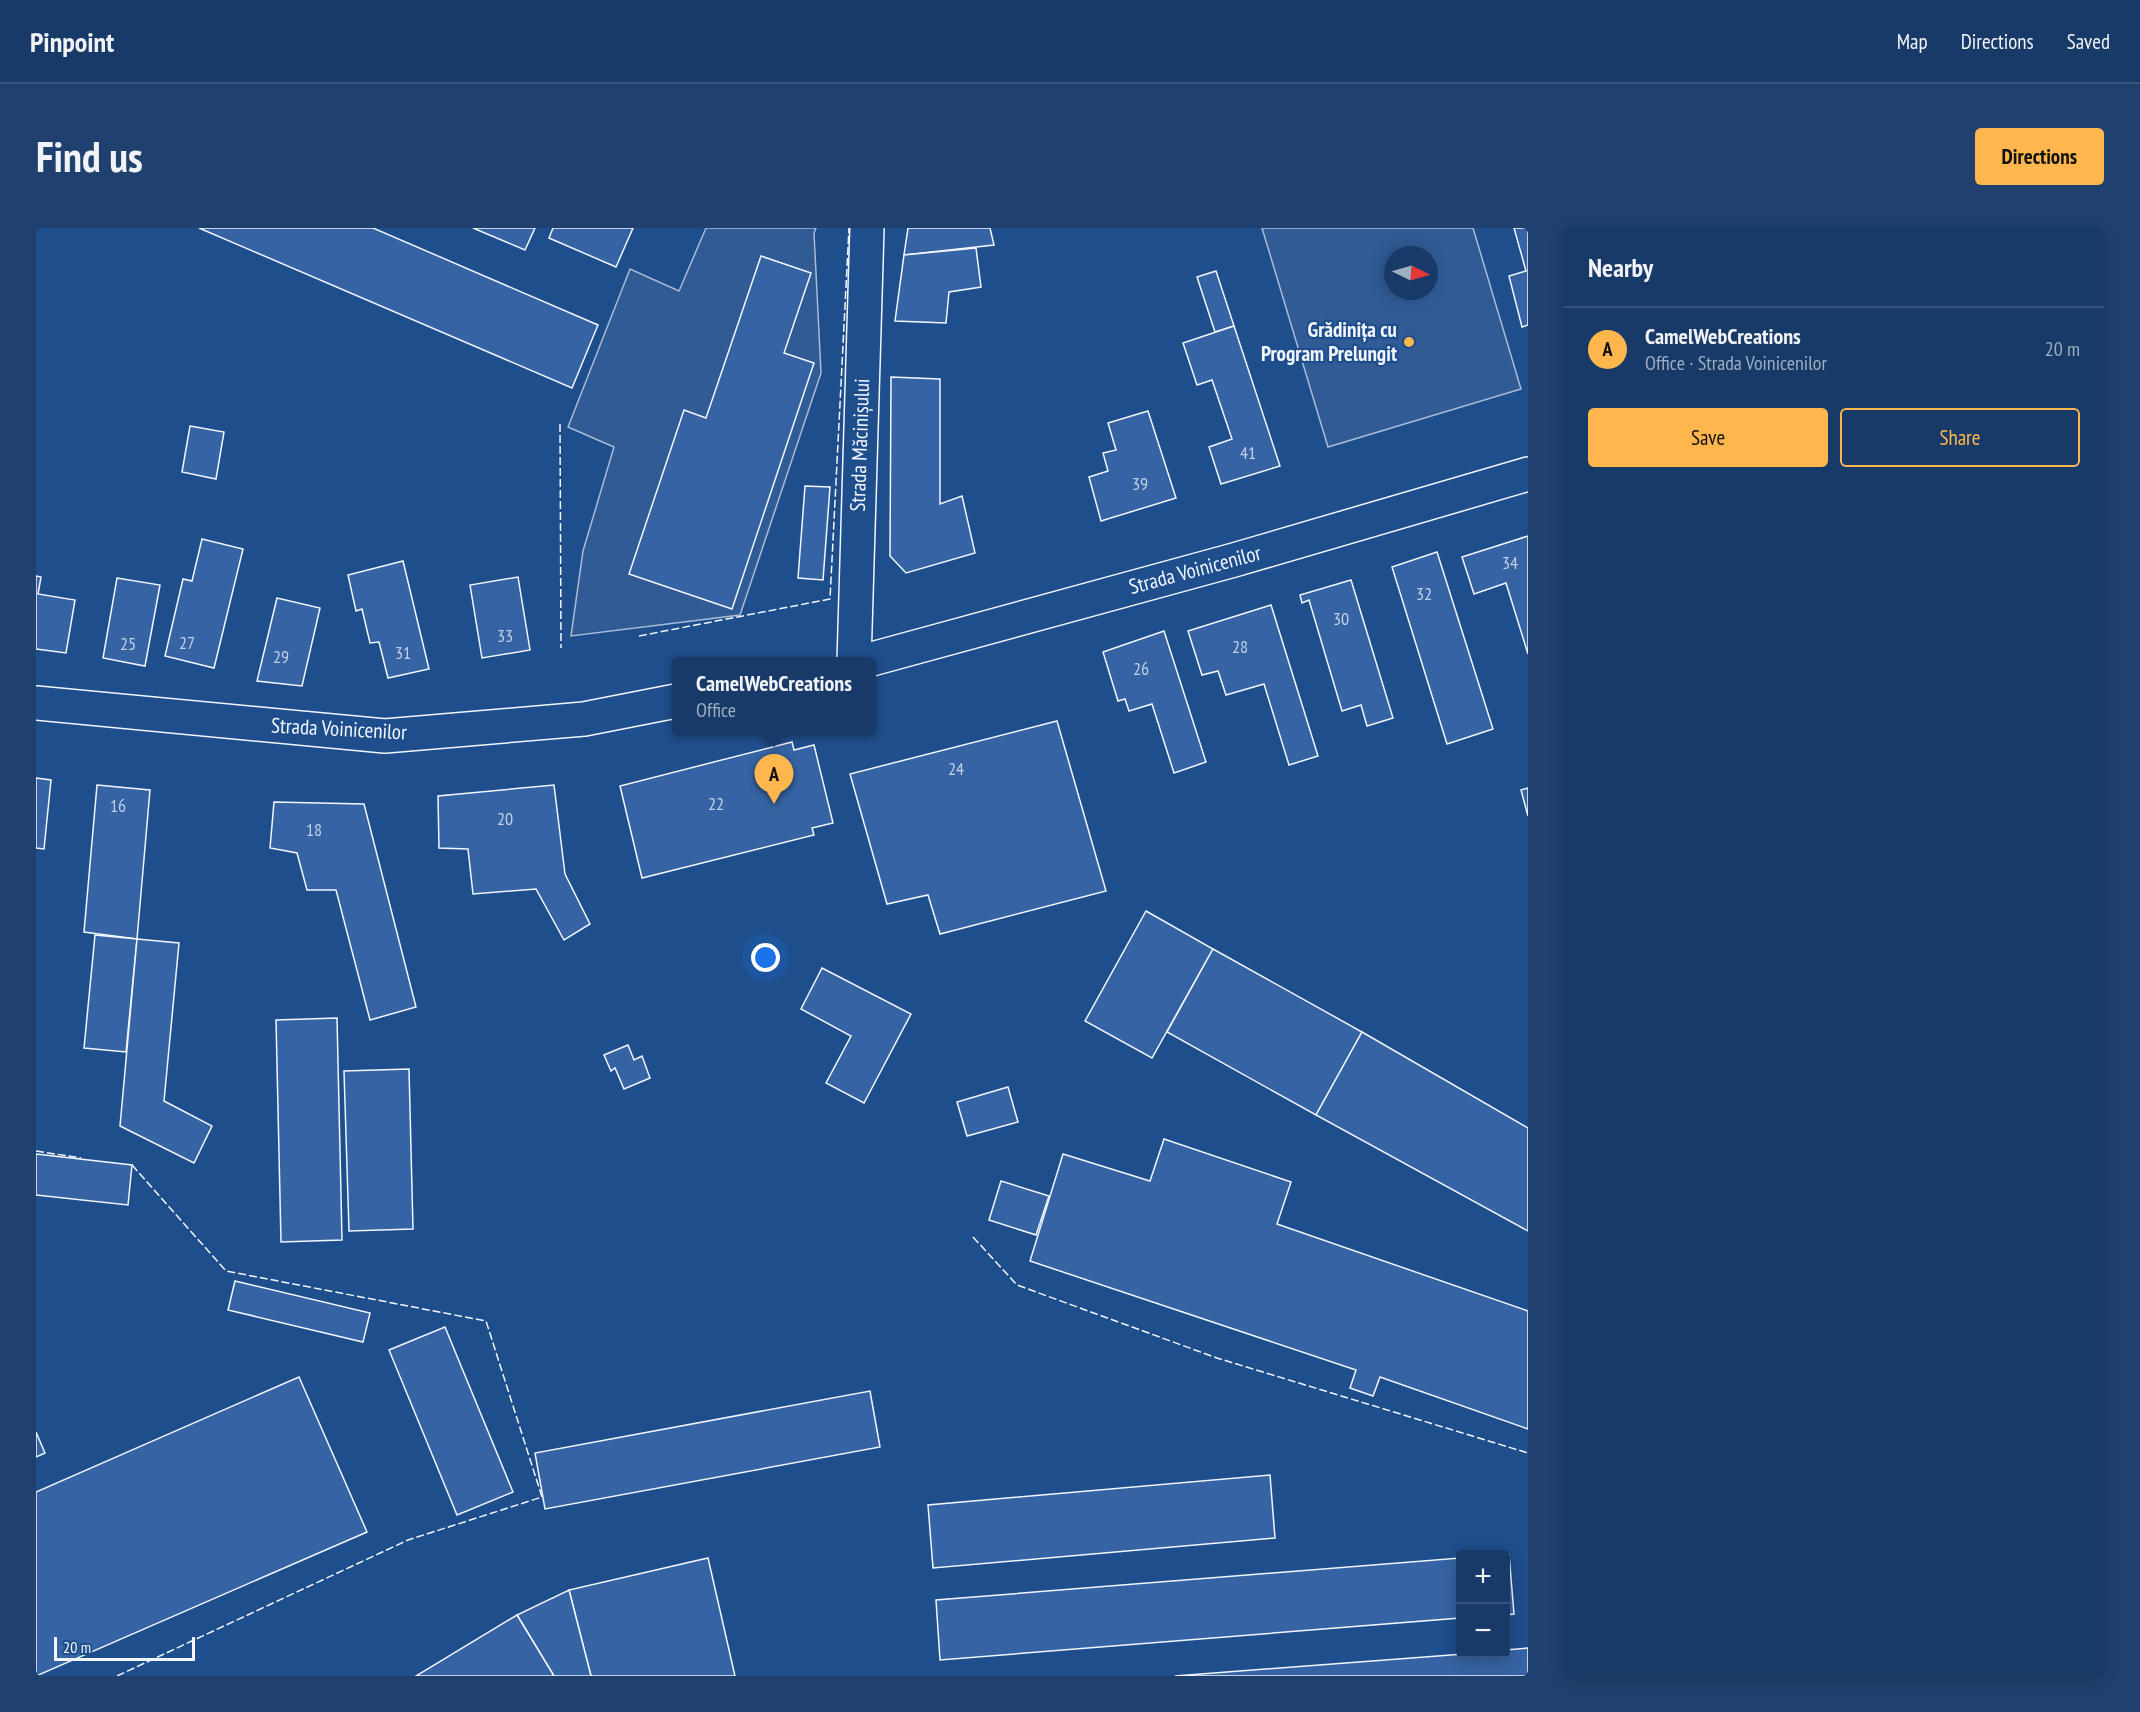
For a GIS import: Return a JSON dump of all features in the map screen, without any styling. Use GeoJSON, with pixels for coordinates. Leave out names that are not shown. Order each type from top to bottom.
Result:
{"type":"FeatureCollection","features":[{"type":"Feature","properties":{"kind":"street","name":"Strada Măcinișului"},"geometry":{"type":"LineString","coordinates":[[854,657],[867,228]]}},
{"type":"Feature","properties":{"kind":"street","name":"Strada Voinicenilor"},"geometry":{"type":"LineString","coordinates":[[876,658],[1234,560],[1528,474]]}},
{"type":"Feature","properties":{"kind":"street","name":"Strada Voinicenilor"},"geometry":{"type":"LineString","coordinates":[[36,703],[385,736],[584,719],[672,702]]}},
{"type":"Feature","properties":{"kind":"shaded area"},"geometry":{"type":"Polygon","coordinates":[[[706,228],[816,228],[814,233],[821,373],[740,615],[571,636],[583,551],[614,447],[568,427],[630,269],[679,291],[706,228]]]}},
{"type":"Feature","properties":{"kind":"shaded area","name":"Grădinița cu Program Prelungit"},"geometry":{"type":"Polygon","coordinates":[[[1262,228],[1473,228],[1521,389],[1328,447],[1262,228]]]}},
{"type":"Feature","properties":{"kind":"building"},"geometry":{"type":"Polygon","coordinates":[[[199,228],[373,228],[598,325],[572,388],[199,228]]]}},
{"type":"Feature","properties":{"kind":"building"},"geometry":{"type":"Polygon","coordinates":[[[473,228],[535,228],[525,250],[473,228]]]}},
{"type":"Feature","properties":{"kind":"building"},"geometry":{"type":"Polygon","coordinates":[[[553,228],[633,228],[616,267],[549,238],[553,228]]]}},
{"type":"Feature","properties":{"kind":"building"},"geometry":{"type":"Polygon","coordinates":[[[908,228],[990,228],[994,245],[904,255],[908,228]]]}},
{"type":"Feature","properties":{"kind":"building"},"geometry":{"type":"Polygon","coordinates":[[[1514,228],[1528,228],[1528,325],[1522,327],[1509,276],[1526,271],[1514,228]]]}},
{"type":"Feature","properties":{"kind":"building"},"geometry":{"type":"Polygon","coordinates":[[[976,248],[981,287],[949,292],[946,323],[895,321],[904,255],[976,248]]]}},
{"type":"Feature","properties":{"kind":"building"},"geometry":{"type":"Polygon","coordinates":[[[761,256],[811,273],[784,353],[814,363],[732,609],[629,574],[684,410],[706,418],[761,256]]]}},
{"type":"Feature","properties":{"kind":"building"},"geometry":{"type":"Polygon","coordinates":[[[1216,271],[1234,326],[1215,332],[1197,277],[1216,271]]]}},
{"type":"Feature","properties":{"kind":"building"},"geometry":{"type":"Polygon","coordinates":[[[1234,326],[1280,466],[1221,484],[1209,447],[1232,439],[1212,380],[1197,385],[1183,343],[1234,326]]]}},
{"type":"Feature","properties":{"kind":"building"},"geometry":{"type":"Polygon","coordinates":[[[891,377],[940,379],[940,504],[962,496],[975,553],[906,573],[890,556],[891,377]]]}},
{"type":"Feature","properties":{"kind":"building"},"geometry":{"type":"Polygon","coordinates":[[[1148,411],[1176,498],[1101,521],[1089,477],[1108,471],[1103,453],[1116,450],[1108,423],[1148,411]]]}},
{"type":"Feature","properties":{"kind":"building"},"geometry":{"type":"Polygon","coordinates":[[[190,426],[224,432],[216,479],[182,472],[190,426]]]}},
{"type":"Feature","properties":{"kind":"building"},"geometry":{"type":"Polygon","coordinates":[[[805,486],[830,487],[823,580],[798,578],[805,486]]]}},
{"type":"Feature","properties":{"kind":"building"},"geometry":{"type":"Polygon","coordinates":[[[1528,536],[1528,654],[1506,583],[1474,594],[1462,557],[1528,536]]]}},
{"type":"Feature","properties":{"kind":"building"},"geometry":{"type":"Polygon","coordinates":[[[202,539],[243,549],[214,668],[165,656],[183,579],[192,581],[202,539]]]}},
{"type":"Feature","properties":{"kind":"building"},"geometry":{"type":"Polygon","coordinates":[[[1437,552],[1493,729],[1447,744],[1392,567],[1437,552]]]}},
{"type":"Feature","properties":{"kind":"building"},"geometry":{"type":"Polygon","coordinates":[[[403,561],[429,669],[388,678],[379,642],[370,643],[362,609],[356,611],[348,575],[403,561]]]}},
{"type":"Feature","properties":{"kind":"building"},"geometry":{"type":"Polygon","coordinates":[[[36,576],[41,577],[38,594],[75,600],[66,653],[36,649],[36,576]]]}},
{"type":"Feature","properties":{"kind":"building"},"geometry":{"type":"Polygon","coordinates":[[[518,577],[530,650],[482,658],[470,585],[518,577]]]}},
{"type":"Feature","properties":{"kind":"building"},"geometry":{"type":"Polygon","coordinates":[[[117,578],[160,585],[145,666],[103,658],[117,578]]]}},
{"type":"Feature","properties":{"kind":"building"},"geometry":{"type":"Polygon","coordinates":[[[1351,580],[1393,718],[1367,726],[1361,705],[1342,711],[1309,600],[1302,603],[1300,595],[1351,580]]]}},
{"type":"Feature","properties":{"kind":"building"},"geometry":{"type":"Polygon","coordinates":[[[277,598],[320,608],[302,686],[257,681],[277,598]]]}},
{"type":"Feature","properties":{"kind":"building"},"geometry":{"type":"Polygon","coordinates":[[[1271,605],[1318,756],[1289,765],[1264,684],[1226,695],[1218,671],[1202,675],[1188,631],[1271,605]]]}},
{"type":"Feature","properties":{"kind":"building"},"geometry":{"type":"Polygon","coordinates":[[[1164,631],[1206,762],[1174,773],[1152,704],[1129,711],[1125,699],[1118,701],[1103,652],[1164,631]]]}},
{"type":"Feature","properties":{"kind":"building"},"geometry":{"type":"Polygon","coordinates":[[[1057,721],[1106,891],[940,934],[928,895],[887,904],[850,774],[1057,721]]]}},
{"type":"Feature","properties":{"kind":"building"},"geometry":{"type":"Polygon","coordinates":[[[792,742],[794,750],[814,745],[833,823],[812,828],[814,835],[642,878],[620,786],[792,742]]]}},
{"type":"Feature","properties":{"kind":"building"},"geometry":{"type":"Polygon","coordinates":[[[36,778],[51,780],[44,849],[36,848],[36,778]]]}},
{"type":"Feature","properties":{"kind":"building"},"geometry":{"type":"Polygon","coordinates":[[[97,785],[150,790],[137,939],[84,932],[97,785]]]}},
{"type":"Feature","properties":{"kind":"building"},"geometry":{"type":"Polygon","coordinates":[[[554,785],[565,874],[590,924],[564,940],[536,889],[473,894],[468,849],[439,848],[438,796],[554,785]]]}},
{"type":"Feature","properties":{"kind":"building"},"geometry":{"type":"Polygon","coordinates":[[[1528,788],[1528,816],[1521,790],[1528,788]]]}},
{"type":"Feature","properties":{"kind":"building"},"geometry":{"type":"Polygon","coordinates":[[[274,802],[364,804],[416,1007],[370,1020],[336,890],[307,890],[297,853],[270,848],[274,802]]]}},
{"type":"Feature","properties":{"kind":"building"},"geometry":{"type":"Polygon","coordinates":[[[1146,911],[1213,949],[1152,1058],[1085,1021],[1146,911]]]}},
{"type":"Feature","properties":{"kind":"building"},"geometry":{"type":"Polygon","coordinates":[[[95,935],[137,939],[126,1052],[84,1048],[95,935]]]}},
{"type":"Feature","properties":{"kind":"building"},"geometry":{"type":"Polygon","coordinates":[[[137,939],[179,943],[164,1101],[212,1126],[194,1163],[120,1126],[137,939]]]}},
{"type":"Feature","properties":{"kind":"building"},"geometry":{"type":"Polygon","coordinates":[[[1213,949],[1362,1032],[1316,1115],[1167,1032],[1213,949]]]}},
{"type":"Feature","properties":{"kind":"building"},"geometry":{"type":"Polygon","coordinates":[[[822,968],[911,1014],[864,1103],[826,1083],[851,1036],[801,1009],[822,968]]]}},
{"type":"Feature","properties":{"kind":"building"},"geometry":{"type":"Polygon","coordinates":[[[337,1018],[342,1240],[281,1242],[276,1020],[337,1018]]]}},
{"type":"Feature","properties":{"kind":"building"},"geometry":{"type":"Polygon","coordinates":[[[1362,1032],[1528,1128],[1528,1231],[1316,1115],[1362,1032]]]}},
{"type":"Feature","properties":{"kind":"building"},"geometry":{"type":"Polygon","coordinates":[[[628,1045],[634,1060],[642,1056],[650,1078],[624,1089],[615,1068],[611,1071],[604,1055],[628,1045]]]}},
{"type":"Feature","properties":{"kind":"building"},"geometry":{"type":"Polygon","coordinates":[[[409,1069],[413,1229],[349,1231],[344,1071],[409,1069]]]}},
{"type":"Feature","properties":{"kind":"building"},"geometry":{"type":"Polygon","coordinates":[[[1008,1087],[1018,1122],[967,1136],[957,1102],[1008,1087]]]}},
{"type":"Feature","properties":{"kind":"building"},"geometry":{"type":"Polygon","coordinates":[[[1164,1139],[1291,1182],[1277,1224],[1528,1311],[1528,1429],[1380,1377],[1373,1396],[1350,1388],[1356,1370],[1030,1261],[1063,1154],[1150,1181],[1164,1139]]]}},
{"type":"Feature","properties":{"kind":"building"},"geometry":{"type":"Polygon","coordinates":[[[36,1154],[132,1165],[128,1205],[36,1195],[36,1154]]]}},
{"type":"Feature","properties":{"kind":"building"},"geometry":{"type":"Polygon","coordinates":[[[1001,1181],[1049,1196],[1036,1235],[989,1220],[1001,1181]]]}},
{"type":"Feature","properties":{"kind":"building"},"geometry":{"type":"Polygon","coordinates":[[[235,1281],[370,1313],[363,1342],[228,1310],[235,1281]]]}},
{"type":"Feature","properties":{"kind":"building"},"geometry":{"type":"Polygon","coordinates":[[[445,1327],[513,1492],[457,1515],[389,1350],[445,1327]]]}},
{"type":"Feature","properties":{"kind":"building"},"geometry":{"type":"Polygon","coordinates":[[[299,1377],[367,1532],[36,1676],[36,1492],[299,1377]]]}},
{"type":"Feature","properties":{"kind":"building"},"geometry":{"type":"Polygon","coordinates":[[[870,1391],[880,1447],[545,1509],[535,1453],[870,1391]]]}},
{"type":"Feature","properties":{"kind":"building"},"geometry":{"type":"Polygon","coordinates":[[[36,1432],[45,1453],[36,1457],[36,1432]]]}},
{"type":"Feature","properties":{"kind":"building"},"geometry":{"type":"Polygon","coordinates":[[[1270,1475],[1275,1538],[933,1568],[928,1505],[1270,1475]]]}},
{"type":"Feature","properties":{"kind":"building"},"geometry":{"type":"Polygon","coordinates":[[[708,1558],[735,1676],[591,1676],[569,1590],[708,1558]]]}},
{"type":"Feature","properties":{"kind":"building"},"geometry":{"type":"Polygon","coordinates":[[[1456,1558],[1456,1618],[940,1660],[936,1600],[1456,1558]]]}},
{"type":"Feature","properties":{"kind":"building"},"geometry":{"type":"Polygon","coordinates":[[[1510,1566],[1514,1614],[1510,1614],[1510,1566]]]}},
{"type":"Feature","properties":{"kind":"building"},"geometry":{"type":"Polygon","coordinates":[[[569,1590],[591,1676],[554,1676],[517,1615],[569,1590]]]}},
{"type":"Feature","properties":{"kind":"building"},"geometry":{"type":"Polygon","coordinates":[[[517,1615],[554,1676],[416,1676],[517,1615]]]}},
{"type":"Feature","properties":{"kind":"building"},"geometry":{"type":"Polygon","coordinates":[[[1528,1648],[1528,1676],[1175,1676],[1456,1655],[1456,1658],[1510,1658],[1510,1650],[1528,1648]]]}},
{"type":"Feature","properties":{"kind":"fence"},"geometry":{"type":"LineString","coordinates":[[639,636],[830,599],[849,228]]}},
{"type":"Feature","properties":{"kind":"fence"},"geometry":{"type":"LineString","coordinates":[[560,424],[561,648]]}},
{"type":"Feature","properties":{"kind":"fence"},"geometry":{"type":"LineString","coordinates":[[36,1151],[81,1158]]}},
{"type":"Feature","properties":{"kind":"fence"},"geometry":{"type":"LineString","coordinates":[[117,1676],[408,1540],[542,1497],[486,1321],[226,1271],[132,1165],[129,1165]]}},
{"type":"Feature","properties":{"kind":"fence"},"geometry":{"type":"LineString","coordinates":[[973,1237],[1017,1285],[1217,1358],[1528,1453]]}},
{"type":"Feature","properties":{"kind":"place","name":"Grădinița cu Program Prelungit"},"geometry":{"type":"Point","coordinates":[1409,342]}},
{"type":"Feature","properties":{"kind":"place","name":"CamelWebCreations"},"geometry":{"type":"Point","coordinates":[774,804]}}]}
